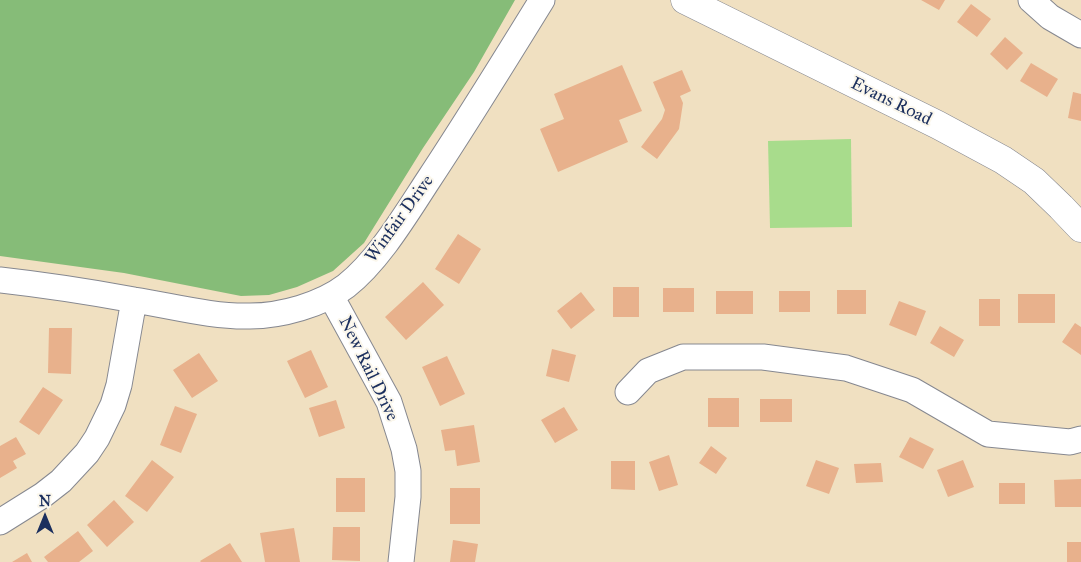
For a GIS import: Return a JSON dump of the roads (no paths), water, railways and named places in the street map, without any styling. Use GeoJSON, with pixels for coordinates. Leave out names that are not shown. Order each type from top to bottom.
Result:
{"type":"FeatureCollection","features":[{"type":"Feature","properties":{"kind":"main road","name":"Evans Road"},"geometry":{"type":"LineString","coordinates":[[685,0],[938,125],[1003,160],[1034,181],[1081,228]]}},
{"type":"Feature","properties":{"kind":"street","name":"Winfair Drive"},"geometry":{"type":"LineString","coordinates":[[0,280],[229,316],[273,314],[299,308],[331,296],[347,285],[367,265],[394,232],[542,0]]}},
{"type":"Feature","properties":{"kind":"street"},"geometry":{"type":"LineString","coordinates":[[1031,0],[1050,17],[1081,35]]}},
{"type":"Feature","properties":{"kind":"street","name":"New Rail Drive"},"geometry":{"type":"LineString","coordinates":[[331,296],[389,402],[404,449],[408,471],[408,497],[401,562]]}},
{"type":"Feature","properties":{"kind":"street"},"geometry":{"type":"LineString","coordinates":[[0,522],[62,481],[87,453],[97,438],[113,405],[119,385],[134,300]]}},
{"type":"Feature","properties":{"kind":"street"},"geometry":{"type":"LineString","coordinates":[[628,392],[648,371],[683,356],[764,357],[846,368],[912,390],[988,434],[1070,442],[1081,439]]}}]}
